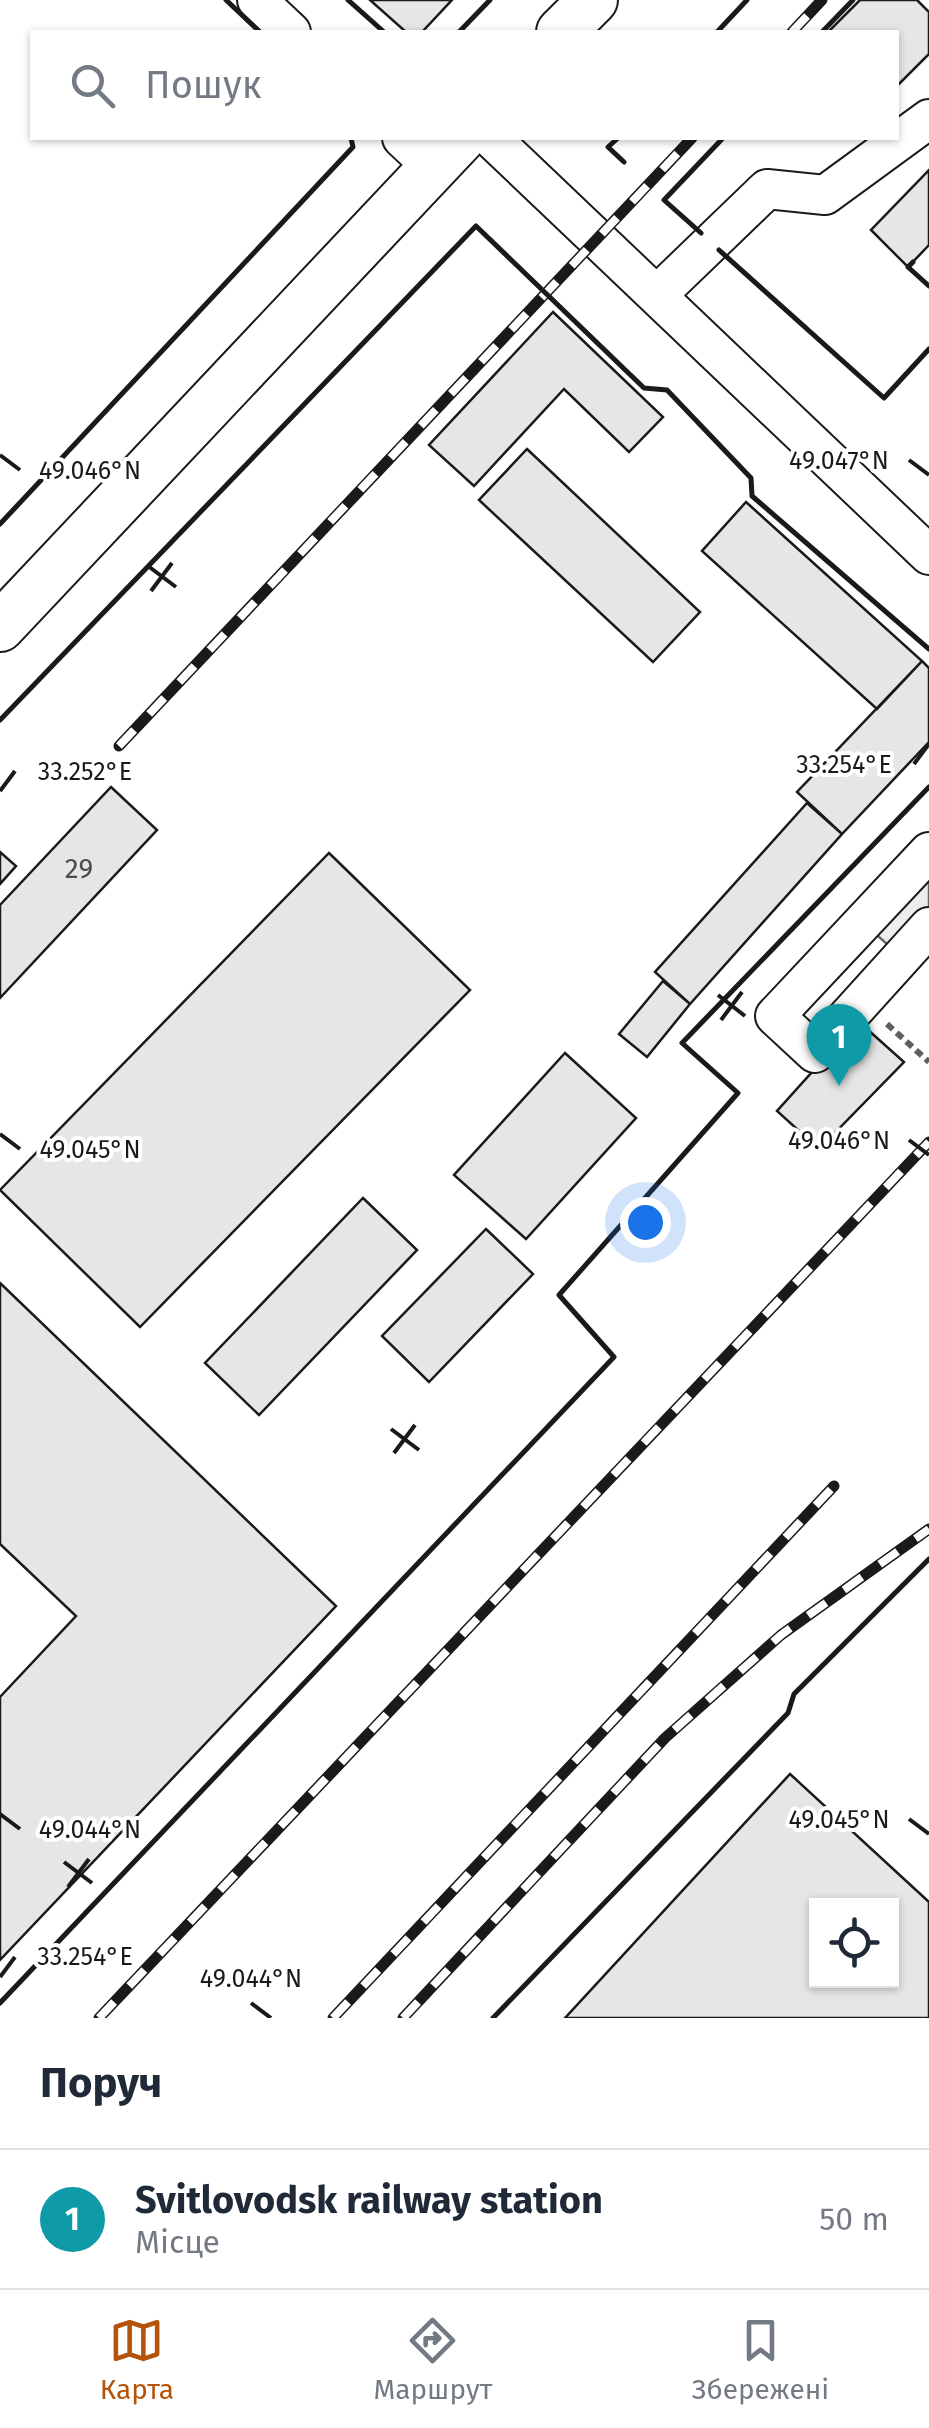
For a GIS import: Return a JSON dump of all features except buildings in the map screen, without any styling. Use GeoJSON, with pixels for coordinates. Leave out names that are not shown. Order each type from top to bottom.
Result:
{"type":"FeatureCollection","features":[{"type":"Feature","properties":{"kind":"main road"},"geometry":{"type":"LineString","coordinates":[[564,30],[592,0]]}},
{"type":"Feature","properties":{"kind":"main road"},"geometry":{"type":"LineString","coordinates":[[0,627],[432,148]]}},
{"type":"Feature","properties":{"kind":"street"},"geometry":{"type":"LineString","coordinates":[[257,0],[289,30]]}},
{"type":"Feature","properties":{"kind":"street"},"geometry":{"type":"LineString","coordinates":[[656,295],[767,190],[825,195],[929,119]]}},
{"type":"Feature","properties":{"kind":"street"},"geometry":{"type":"LineString","coordinates":[[493,140],[929,555]]}},
{"type":"Feature","properties":{"kind":"street"},"geometry":{"type":"LineString","coordinates":[[929,852],[775,1016],[815,1053],[929,927]]}},
{"type":"Feature","properties":{"kind":"shaded area"},"geometry":{"type":"Polygon","coordinates":[[[929,864],[929,918],[897,953],[870,929],[929,864]]]}},
{"type":"Feature","properties":{"kind":"railway"},"geometry":{"type":"LineString","coordinates":[[794,30],[822,0]]}},
{"type":"Feature","properties":{"kind":"railway"},"geometry":{"type":"LineString","coordinates":[[119,746],[690,140]]}},
{"type":"Feature","properties":{"kind":"railway"},"geometry":{"type":"LineString","coordinates":[[99,2018],[929,1142]]}},
{"type":"Feature","properties":{"kind":"railway"},"geometry":{"type":"LineString","coordinates":[[333,2018],[834,1486]]}},
{"type":"Feature","properties":{"kind":"railway"},"geometry":{"type":"LineString","coordinates":[[403,2018],[665,1738],[781,1635],[929,1529]]}},
{"type":"Feature","properties":{"kind":"wall"},"geometry":{"type":"LineString","coordinates":[[226,0],[258,30]]}},
{"type":"Feature","properties":{"kind":"wall"},"geometry":{"type":"LineString","coordinates":[[348,0],[382,30]]}},
{"type":"Feature","properties":{"kind":"wall"},"geometry":{"type":"LineString","coordinates":[[461,30],[490,0]]}},
{"type":"Feature","properties":{"kind":"wall"},"geometry":{"type":"LineString","coordinates":[[719,30],[747,0]]}},
{"type":"Feature","properties":{"kind":"wall"},"geometry":{"type":"LineString","coordinates":[[824,30],[853,0]]}},
{"type":"Feature","properties":{"kind":"wall"},"geometry":{"type":"LineString","coordinates":[[0,524],[353,147],[351,140]]}},
{"type":"Feature","properties":{"kind":"wall"},"geometry":{"type":"LineString","coordinates":[[616,140],[608,147],[624,162]]}},
{"type":"Feature","properties":{"kind":"wall"},"geometry":{"type":"LineString","coordinates":[[701,233],[664,200],[721,140]]}},
{"type":"Feature","properties":{"kind":"wall"},"geometry":{"type":"LineString","coordinates":[[0,720],[476,226],[644,388],[667,390],[751,478],[752,496],[929,649]]}},
{"type":"Feature","properties":{"kind":"wall"},"geometry":{"type":"LineString","coordinates":[[719,250],[884,398],[929,349]]}},
{"type":"Feature","properties":{"kind":"wall"},"geometry":{"type":"LineString","coordinates":[[913,262],[908,267],[929,286]]}},
{"type":"Feature","properties":{"kind":"wall"},"geometry":{"type":"LineString","coordinates":[[0,2003],[614,1357],[559,1295],[738,1093],[682,1043],[929,787]]}},
{"type":"Feature","properties":{"kind":"wall"},"geometry":{"type":"LineString","coordinates":[[493,2018],[788,1713],[794,1694],[929,1559]]}},
{"type":"Feature","properties":{"kind":"place","name":"Svitlovodsk railway station"},"geometry":{"type":"Point","coordinates":[839,1086]}}]}
